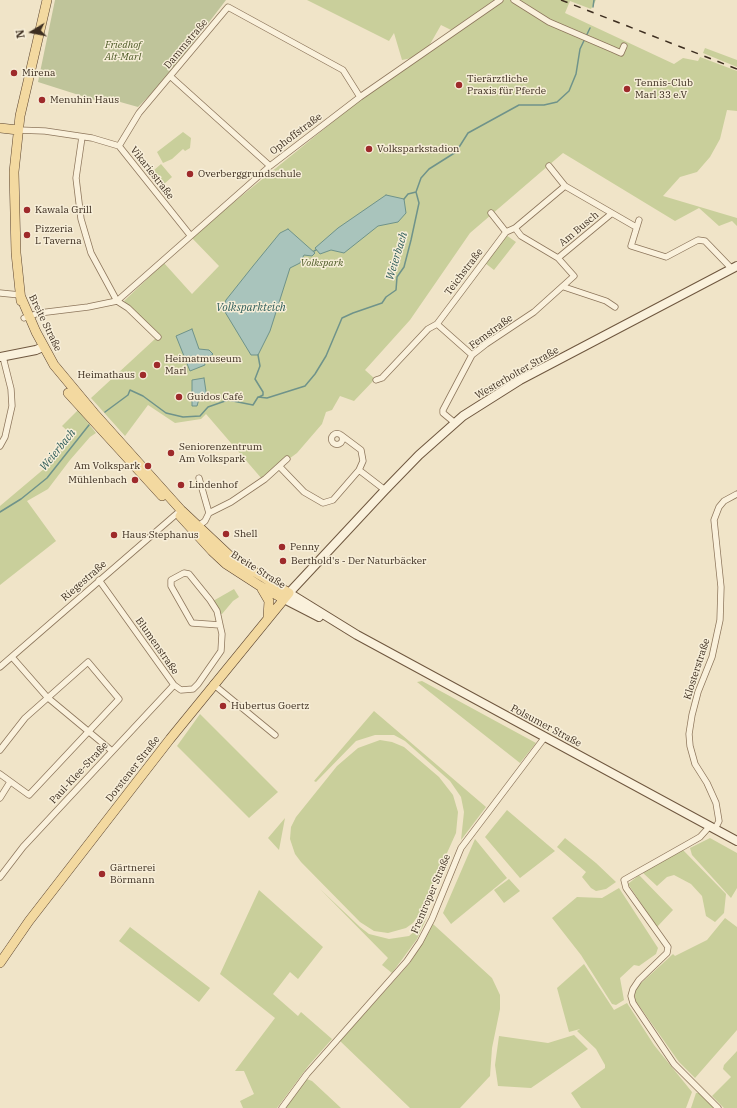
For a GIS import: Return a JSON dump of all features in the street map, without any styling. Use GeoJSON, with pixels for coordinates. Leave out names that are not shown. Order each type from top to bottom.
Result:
{"type":"FeatureCollection","features":[{"type":"Feature","properties":{"kind":"main road","name":"Breite Straße"},"geometry":{"type":"LineString","coordinates":[[47,0],[18,130],[14,194],[16,253],[20,295],[27,317],[40,348],[70,387],[180,512],[196,528],[226,564],[260,586],[287,596]]}},
{"type":"Feature","properties":{"kind":"main road"},"geometry":{"type":"LineString","coordinates":[[0,128],[18,130]]}},
{"type":"Feature","properties":{"kind":"main road","name":"Westerholter Straße"},"geometry":{"type":"LineString","coordinates":[[287,596],[419,455],[455,423],[486,400],[520,380],[734,268]]}},
{"type":"Feature","properties":{"kind":"main road"},"geometry":{"type":"LineString","coordinates":[[2,357],[40,348]]}},
{"type":"Feature","properties":{"kind":"main road","name":"Breite Straße"},"geometry":{"type":"LineString","coordinates":[[196,528],[232,558],[287,596]]}},
{"type":"Feature","properties":{"kind":"main road"},"geometry":{"type":"LineString","coordinates":[[260,586],[269,601],[268,617]]}},
{"type":"Feature","properties":{"kind":"main road","name":"Dorstener Straße"},"geometry":{"type":"LineString","coordinates":[[0,963],[46,898],[213,684],[287,596]]}},
{"type":"Feature","properties":{"kind":"main road","name":"Polsumer Straße"},"geometry":{"type":"LineString","coordinates":[[287,596],[306,611],[345,628],[737,841]]}},
{"type":"Feature","properties":{"kind":"street","name":"Ophoffstraße"},"geometry":{"type":"LineString","coordinates":[[117,301],[270,166],[360,97],[500,0]]}},
{"type":"Feature","properties":{"kind":"street"},"geometry":{"type":"LineString","coordinates":[[514,0],[549,22],[621,53],[624,46]]}},
{"type":"Feature","properties":{"kind":"street","name":"Dammstraße"},"geometry":{"type":"LineString","coordinates":[[119,146],[139,113],[228,7],[343,70],[360,97]]}},
{"type":"Feature","properties":{"kind":"street"},"geometry":{"type":"LineString","coordinates":[[170,76],[270,166]]}},
{"type":"Feature","properties":{"kind":"street","name":"Vikariestraße"},"geometry":{"type":"LineString","coordinates":[[18,130],[45,131],[82,137],[119,146],[190,235]]}},
{"type":"Feature","properties":{"kind":"street"},"geometry":{"type":"LineString","coordinates":[[82,137],[76,178],[81,219],[90,253],[117,301],[128,308],[158,338]]}},
{"type":"Feature","properties":{"kind":"street"},"geometry":{"type":"LineString","coordinates":[[549,166],[566,186],[611,214],[636,227]]}},
{"type":"Feature","properties":{"kind":"street","name":"Teichstraße"},"geometry":{"type":"LineString","coordinates":[[376,380],[382,378],[428,329],[437,324],[506,232],[515,228],[566,186]]}},
{"type":"Feature","properties":{"kind":"street"},"geometry":{"type":"LineString","coordinates":[[491,214],[506,232]]}},
{"type":"Feature","properties":{"kind":"street","name":"Am Busch"},"geometry":{"type":"LineString","coordinates":[[558,258],[611,214]]}},
{"type":"Feature","properties":{"kind":"street"},"geometry":{"type":"LineString","coordinates":[[639,220],[631,246],[666,257],[698,240],[705,241],[734,268]]}},
{"type":"Feature","properties":{"kind":"street","name":"Am Busch"},"geometry":{"type":"LineString","coordinates":[[515,228],[521,236],[558,258],[574,276]]}},
{"type":"Feature","properties":{"kind":"street","name":"Femstraße"},"geometry":{"type":"LineString","coordinates":[[455,423],[443,413],[442,410],[472,355],[534,312],[564,287],[574,276]]}},
{"type":"Feature","properties":{"kind":"street"},"geometry":{"type":"LineString","coordinates":[[564,287],[606,301],[615,307]]}},
{"type":"Feature","properties":{"kind":"street"},"geometry":{"type":"LineString","coordinates":[[0,293],[20,295]]}},
{"type":"Feature","properties":{"kind":"street"},"geometry":{"type":"LineString","coordinates":[[27,317],[39,313],[88,307],[117,301]]}},
{"type":"Feature","properties":{"kind":"street"},"geometry":{"type":"LineString","coordinates":[[437,324],[472,355]]}},
{"type":"Feature","properties":{"kind":"street"},"geometry":{"type":"LineString","coordinates":[[0,446],[5,437],[12,406],[11,389],[2,357]]}},
{"type":"Feature","properties":{"kind":"street"},"geometry":{"type":"LineString","coordinates":[[280,467],[304,492],[323,503],[333,500],[359,470],[363,461],[361,450],[341,435]]}},
{"type":"Feature","properties":{"kind":"street"},"geometry":{"type":"LineString","coordinates":[[196,528],[209,513],[231,502],[280,467],[287,459]]}},
{"type":"Feature","properties":{"kind":"street"},"geometry":{"type":"LineString","coordinates":[[359,470],[385,490]]}},
{"type":"Feature","properties":{"kind":"street"},"geometry":{"type":"LineString","coordinates":[[199,478],[209,513]]}},
{"type":"Feature","properties":{"kind":"street","name":"Klosterstraße"},"geometry":{"type":"LineString","coordinates":[[713,827],[719,822],[716,803],[707,783],[695,764],[690,746],[689,734],[698,692],[712,657],[720,620],[721,588],[714,520],[719,507],[724,501],[737,494]]}},
{"type":"Feature","properties":{"kind":"street","name":"Riegestraße"},"geometry":{"type":"LineString","coordinates":[[1,665],[180,512]]}},
{"type":"Feature","properties":{"kind":"street","name":"Blumenstraße"},"geometry":{"type":"LineString","coordinates":[[99,580],[174,685],[181,690],[186,691],[193,689],[198,684],[220,651],[222,643],[220,624],[217,611],[189,574],[184,573],[171,580],[170,586],[192,623],[220,624]]}},
{"type":"Feature","properties":{"kind":"street"},"geometry":{"type":"LineString","coordinates":[[12,657],[47,697],[112,751]]}},
{"type":"Feature","properties":{"kind":"street"},"geometry":{"type":"LineString","coordinates":[[0,750],[25,718],[88,662],[119,699],[29,795],[0,774]]}},
{"type":"Feature","properties":{"kind":"street"},"geometry":{"type":"LineString","coordinates":[[213,684],[274,735]]}},
{"type":"Feature","properties":{"kind":"street","name":"Paul-Klee-Straße"},"geometry":{"type":"LineString","coordinates":[[0,877],[23,847],[174,685]]}},
{"type":"Feature","properties":{"kind":"street","name":"Frentroper Straße"},"geometry":{"type":"LineString","coordinates":[[282,1108],[307,1074],[407,961],[420,942],[432,919],[461,848],[545,737]]}},
{"type":"Feature","properties":{"kind":"street"},"geometry":{"type":"LineString","coordinates":[[0,798],[10,782]]}},
{"type":"Feature","properties":{"kind":"street"},"geometry":{"type":"LineString","coordinates":[[713,827],[686,846],[624,880],[626,888],[668,948],[667,953],[639,980],[633,989],[631,996],[632,1003],[674,1064],[718,1108]]}},
{"type":"Feature","properties":{"kind":"green space","name":"Friedhof Alt-Marl"},"geometry":{"type":"Polygon","coordinates":[[[55,0],[226,0],[164,81],[138,107],[106,98],[104,103],[38,82],[55,0]]]}},
{"type":"Feature","properties":{"kind":"green space"},"geometry":{"type":"Polygon","coordinates":[[[307,0],[498,0],[453,31],[441,25],[429,46],[412,58],[402,60],[394,33],[389,41],[307,0]]]}},
{"type":"Feature","properties":{"kind":"green space","name":"Volkspark"},"geometry":{"type":"Polygon","coordinates":[[[504,0],[596,0],[591,9],[570,1],[565,13],[674,64],[683,58],[698,61],[700,57],[737,71],[737,111],[727,110],[720,139],[710,157],[697,172],[680,177],[663,196],[737,218],[737,226],[732,221],[719,226],[699,208],[675,221],[563,153],[470,233],[410,320],[365,370],[375,379],[354,401],[340,396],[332,410],[326,412],[322,424],[297,453],[262,479],[206,414],[201,419],[175,423],[148,405],[125,436],[91,398],[156,338],[124,301],[164,263],[192,294],[219,266],[191,237],[361,99],[504,0]]]}},
{"type":"Feature","properties":{"kind":"green space"},"geometry":{"type":"Polygon","coordinates":[[[705,48],[737,60],[737,67],[703,53],[705,48]]]}},
{"type":"Feature","properties":{"kind":"green space"},"geometry":{"type":"Polygon","coordinates":[[[183,132],[191,138],[190,148],[185,151],[183,149],[172,159],[163,163],[157,152],[183,132]]]}},
{"type":"Feature","properties":{"kind":"green space"},"geometry":{"type":"Polygon","coordinates":[[[161,164],[172,177],[164,184],[153,171],[161,164]]]}},
{"type":"Feature","properties":{"kind":"green space"},"geometry":{"type":"Polygon","coordinates":[[[506,235],[516,242],[494,270],[485,263],[506,235]]]}},
{"type":"Feature","properties":{"kind":"green space"},"geometry":{"type":"Polygon","coordinates":[[[78,410],[96,433],[90,437],[70,460],[48,489],[27,501],[56,541],[0,585],[0,506],[45,468],[73,436],[62,426],[78,410]]]}},
{"type":"Feature","properties":{"kind":"green space"},"geometry":{"type":"Polygon","coordinates":[[[234,589],[239,597],[233,601],[222,614],[220,614],[213,601],[234,589]]]}},
{"type":"Feature","properties":{"kind":"green space"},"geometry":{"type":"Polygon","coordinates":[[[422,681],[536,743],[520,763],[417,682],[422,681]]]}},
{"type":"Feature","properties":{"kind":"green space"},"geometry":{"type":"Polygon","coordinates":[[[374,711],[486,807],[461,840],[464,812],[461,797],[450,781],[405,741],[394,735],[375,735],[356,741],[316,782],[314,781],[374,711]]]}},
{"type":"Feature","properties":{"kind":"green space"},"geometry":{"type":"Polygon","coordinates":[[[200,714],[278,792],[249,818],[177,746],[200,714]]]}},
{"type":"Feature","properties":{"kind":"green space"},"geometry":{"type":"Polygon","coordinates":[[[380,740],[392,742],[404,747],[439,777],[453,795],[458,812],[456,833],[420,913],[413,923],[406,928],[388,933],[374,931],[360,922],[301,862],[295,854],[290,839],[291,827],[296,817],[337,766],[358,748],[380,740]]]}},
{"type":"Feature","properties":{"kind":"green space"},"geometry":{"type":"Polygon","coordinates":[[[507,810],[555,851],[520,878],[485,837],[507,810]]]}},
{"type":"Feature","properties":{"kind":"green space"},"geometry":{"type":"Polygon","coordinates":[[[285,818],[279,850],[268,838],[285,818]]]}},
{"type":"Feature","properties":{"kind":"green space"},"geometry":{"type":"Polygon","coordinates":[[[565,838],[596,863],[616,882],[606,889],[596,891],[591,888],[582,877],[586,872],[557,847],[565,838]]]}},
{"type":"Feature","properties":{"kind":"green space"},"geometry":{"type":"Polygon","coordinates":[[[710,838],[737,853],[737,888],[731,898],[692,855],[690,848],[710,838]]]}},
{"type":"Feature","properties":{"kind":"green space"},"geometry":{"type":"Polygon","coordinates":[[[475,839],[507,878],[451,924],[443,913],[475,839]]]}},
{"type":"Feature","properties":{"kind":"green space"},"geometry":{"type":"Polygon","coordinates":[[[683,850],[726,894],[724,913],[715,922],[706,916],[702,896],[691,884],[674,875],[667,877],[657,886],[642,872],[683,850]]]}},
{"type":"Feature","properties":{"kind":"green space"},"geometry":{"type":"Polygon","coordinates":[[[639,875],[673,910],[657,927],[628,884],[639,875]]]}},
{"type":"Feature","properties":{"kind":"green space"},"geometry":{"type":"Polygon","coordinates":[[[509,879],[520,891],[504,903],[494,890],[509,879]]]}},
{"type":"Feature","properties":{"kind":"green space"},"geometry":{"type":"Polygon","coordinates":[[[619,888],[658,948],[656,954],[639,966],[634,965],[620,978],[624,1000],[616,1005],[612,1004],[581,955],[552,918],[577,897],[602,898],[619,888]]]}},
{"type":"Feature","properties":{"kind":"green space"},"geometry":{"type":"Polygon","coordinates":[[[320,889],[369,934],[389,939],[409,936],[421,926],[427,917],[417,939],[392,973],[382,965],[388,958],[320,889]]]}},
{"type":"Feature","properties":{"kind":"green space"},"geometry":{"type":"Polygon","coordinates":[[[259,890],[323,947],[298,979],[290,972],[273,994],[298,1016],[301,1012],[332,1039],[309,1065],[277,1108],[243,1108],[240,1101],[254,1094],[244,1071],[235,1071],[275,1018],[220,974],[259,890]]]}},
{"type":"Feature","properties":{"kind":"green space"},"geometry":{"type":"Polygon","coordinates":[[[725,918],[737,927],[737,1030],[695,1078],[679,1062],[635,1000],[635,991],[639,985],[673,954],[675,956],[707,940],[725,918]]]}},
{"type":"Feature","properties":{"kind":"green space"},"geometry":{"type":"Polygon","coordinates":[[[433,924],[492,978],[500,995],[500,1009],[492,1048],[490,1076],[460,1108],[410,1108],[340,1041],[410,963],[433,924]]]}},
{"type":"Feature","properties":{"kind":"green space"},"geometry":{"type":"Polygon","coordinates":[[[130,927],[210,988],[199,1002],[119,941],[130,927]]]}},
{"type":"Feature","properties":{"kind":"green space"},"geometry":{"type":"Polygon","coordinates":[[[584,964],[614,1010],[627,1003],[654,1045],[692,1092],[686,1108],[581,1108],[571,1093],[605,1068],[605,1065],[596,1049],[577,1031],[580,1029],[569,1032],[557,988],[584,964]]]}},
{"type":"Feature","properties":{"kind":"green space"},"geometry":{"type":"Polygon","coordinates":[[[574,1035],[588,1049],[531,1088],[498,1086],[495,1065],[499,1036],[548,1043],[574,1035]]]}},
{"type":"Feature","properties":{"kind":"green space"},"geometry":{"type":"Polygon","coordinates":[[[737,1051],[737,1108],[724,1108],[712,1096],[731,1077],[723,1069],[724,1065],[737,1051]]]}},
{"type":"Feature","properties":{"kind":"green space"},"geometry":{"type":"Polygon","coordinates":[[[307,1079],[312,1081],[341,1108],[286,1108],[307,1079]]]}},
{"type":"Feature","properties":{"kind":"green space"},"geometry":{"type":"Polygon","coordinates":[[[696,1093],[699,1093],[714,1108],[691,1108],[696,1093]]]}},
{"type":"Feature","properties":{"kind":"water"},"geometry":{"type":"Polygon","coordinates":[[[386,195],[404,199],[406,213],[398,222],[378,226],[344,253],[331,250],[320,254],[315,248],[338,228],[386,195]]]}},
{"type":"Feature","properties":{"kind":"water","name":"Volksparkteich"},"geometry":{"type":"Polygon","coordinates":[[[288,229],[315,253],[312,256],[304,255],[300,263],[290,268],[270,331],[258,355],[251,355],[225,312],[224,305],[226,300],[280,233],[288,229]]]}},
{"type":"Feature","properties":{"kind":"water"},"geometry":{"type":"Polygon","coordinates":[[[192,329],[199,349],[209,350],[213,354],[204,361],[205,365],[190,371],[176,336],[192,329]]]}},
{"type":"Feature","properties":{"kind":"water"},"geometry":{"type":"Polygon","coordinates":[[[204,378],[207,398],[199,399],[197,406],[192,406],[192,380],[204,378]]]}},
{"type":"Feature","properties":{"kind":"waterway","name":"Weierbach"},"geometry":{"type":"LineString","coordinates":[[593,7],[594,0]]}},
{"type":"Feature","properties":{"kind":"waterway","name":"Weierbach"},"geometry":{"type":"LineString","coordinates":[[105,412],[128,395],[130,390],[143,396],[166,413],[183,417],[200,416],[208,407],[228,400],[253,405],[258,397],[267,398],[305,386],[315,374],[326,356],[342,318],[382,303],[386,297],[396,290],[397,277],[404,267],[411,240],[419,203],[416,192],[421,178],[429,169],[456,152],[468,133],[519,105],[544,105],[557,102],[569,91],[576,74],[580,49],[590,28]]}},
{"type":"Feature","properties":{"kind":"waterway"},"geometry":{"type":"LineString","coordinates":[[404,199],[408,194],[416,192]]}},
{"type":"Feature","properties":{"kind":"waterway"},"geometry":{"type":"LineString","coordinates":[[258,355],[260,366],[255,379],[263,392],[263,395],[259,397]]}},
{"type":"Feature","properties":{"kind":"waterway","name":"Weierbach"},"geometry":{"type":"LineString","coordinates":[[0,512],[21,499],[47,478],[89,425]]}},
{"type":"Feature","properties":{"kind":"railway"},"geometry":{"type":"LineString","coordinates":[[561,0],[737,69]]}},
{"type":"Feature","properties":{"kind":"place","name":"Mirena"},"geometry":{"type":"Point","coordinates":[14,73]}},
{"type":"Feature","properties":{"kind":"place","name":"Tierärztliche Praxis für Pferde"},"geometry":{"type":"Point","coordinates":[459,85]}},
{"type":"Feature","properties":{"kind":"place","name":"Tennis-Club Marl 33 e.V"},"geometry":{"type":"Point","coordinates":[627,89]}},
{"type":"Feature","properties":{"kind":"place","name":"Menuhin Haus"},"geometry":{"type":"Point","coordinates":[42,100]}},
{"type":"Feature","properties":{"kind":"place","name":"Volksparkstadion"},"geometry":{"type":"Point","coordinates":[369,149]}},
{"type":"Feature","properties":{"kind":"place","name":"Overberggrundschule"},"geometry":{"type":"Point","coordinates":[190,174]}},
{"type":"Feature","properties":{"kind":"place","name":"Kawala Grill"},"geometry":{"type":"Point","coordinates":[27,210]}},
{"type":"Feature","properties":{"kind":"place","name":"Pizzeria L Taverna"},"geometry":{"type":"Point","coordinates":[27,235]}},
{"type":"Feature","properties":{"kind":"place","name":"Heimatmuseum Marl"},"geometry":{"type":"Point","coordinates":[157,365]}},
{"type":"Feature","properties":{"kind":"place","name":"Heimathaus"},"geometry":{"type":"Point","coordinates":[143,375]}},
{"type":"Feature","properties":{"kind":"place","name":"Guidos Café"},"geometry":{"type":"Point","coordinates":[179,397]}},
{"type":"Feature","properties":{"kind":"place","name":"Seniorenzentrum Am Volkspark"},"geometry":{"type":"Point","coordinates":[171,453]}},
{"type":"Feature","properties":{"kind":"place","name":"Am Volkspark"},"geometry":{"type":"Point","coordinates":[148,466]}},
{"type":"Feature","properties":{"kind":"place","name":"Mühlenbach"},"geometry":{"type":"Point","coordinates":[135,480]}},
{"type":"Feature","properties":{"kind":"place","name":"Lindenhof"},"geometry":{"type":"Point","coordinates":[181,485]}},
{"type":"Feature","properties":{"kind":"place","name":"Shell"},"geometry":{"type":"Point","coordinates":[226,534]}},
{"type":"Feature","properties":{"kind":"place","name":"Haus Stephanus"},"geometry":{"type":"Point","coordinates":[114,535]}},
{"type":"Feature","properties":{"kind":"place","name":"Penny"},"geometry":{"type":"Point","coordinates":[282,547]}},
{"type":"Feature","properties":{"kind":"place","name":"Berthold's - Der Naturbäcker"},"geometry":{"type":"Point","coordinates":[283,561]}},
{"type":"Feature","properties":{"kind":"place","name":"Hubertus Goertz"},"geometry":{"type":"Point","coordinates":[223,706]}},
{"type":"Feature","properties":{"kind":"place","name":"Gärtnerei Börmann"},"geometry":{"type":"Point","coordinates":[102,874]}}]}
